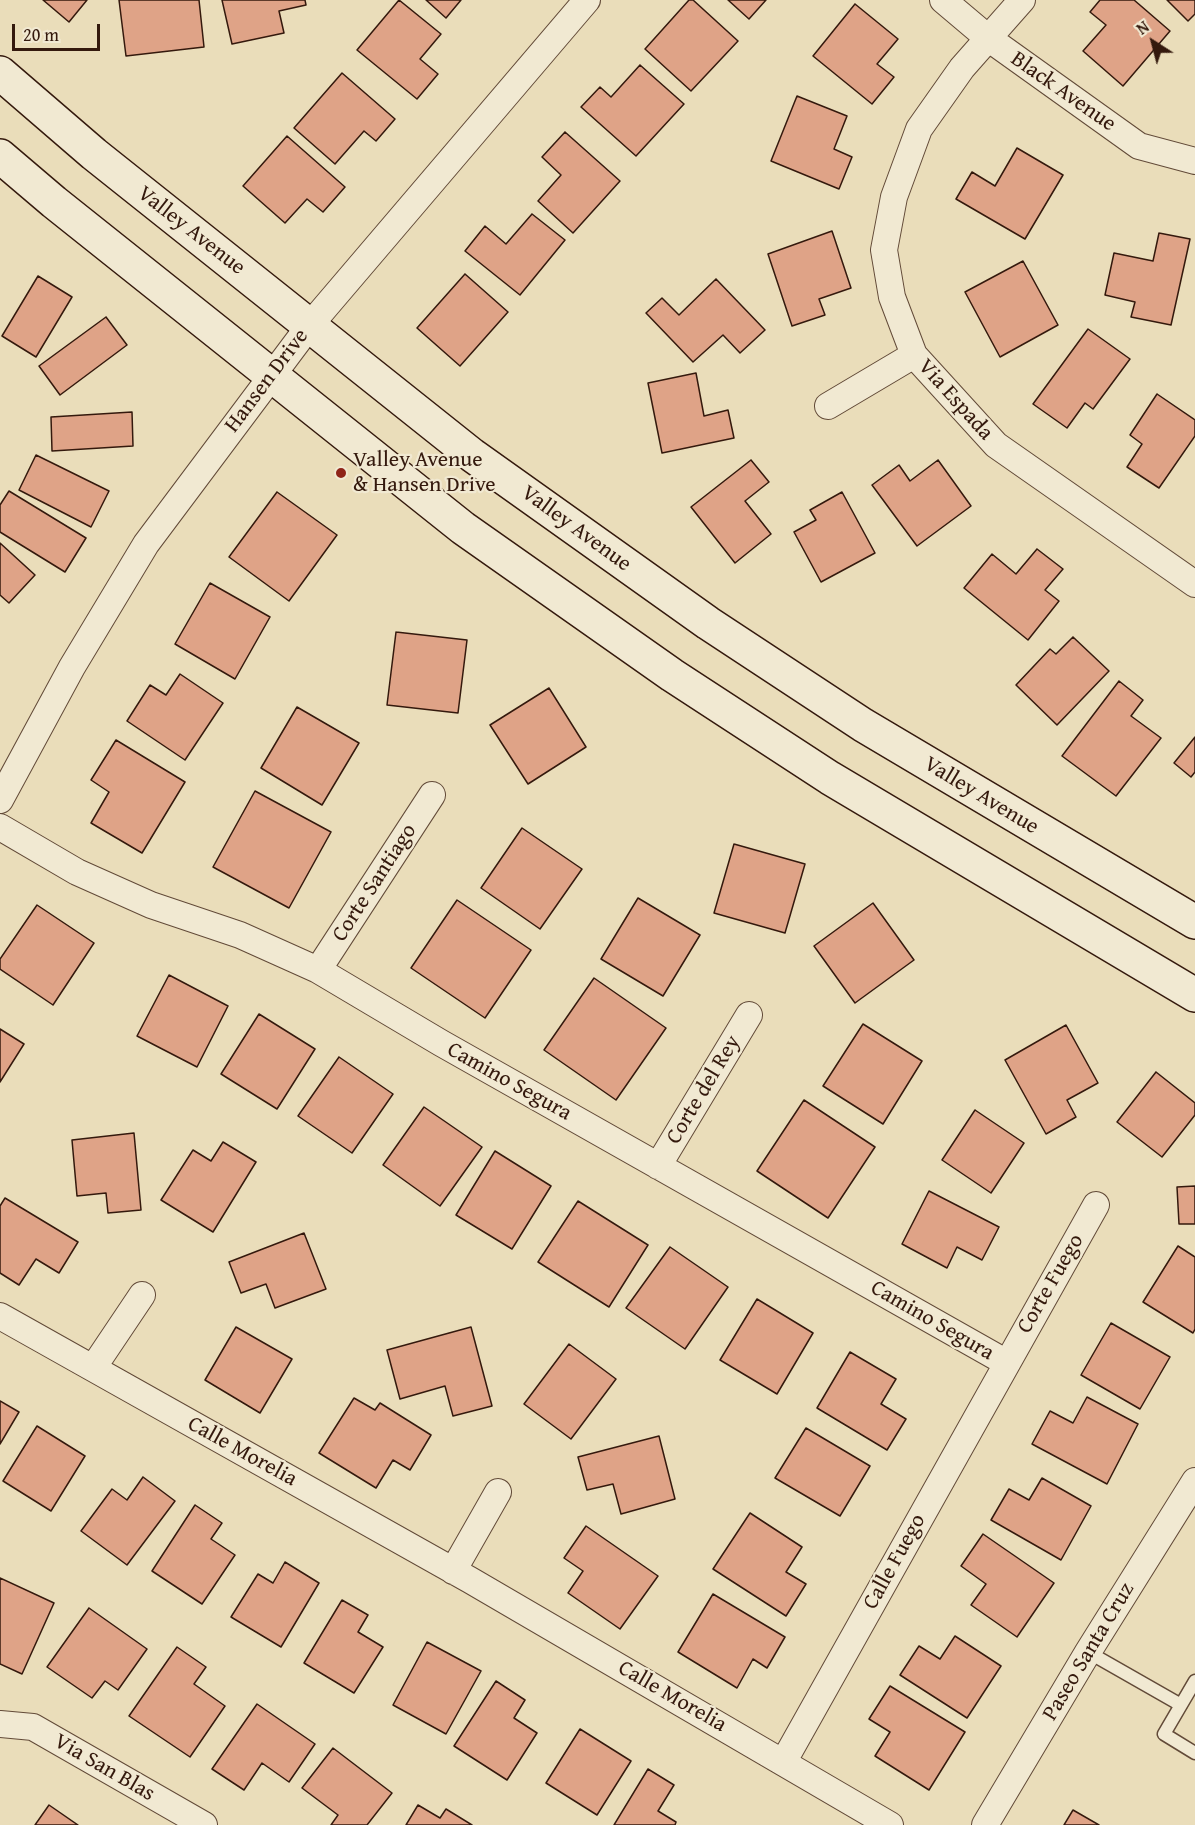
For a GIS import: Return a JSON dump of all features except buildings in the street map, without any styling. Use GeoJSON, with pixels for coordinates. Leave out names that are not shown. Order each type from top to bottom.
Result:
{"type":"FeatureCollection","features":[{"type":"Feature","properties":{"kind":"main road","name":"Valley Avenue"},"geometry":{"type":"LineString","coordinates":[[0,73],[94,154],[472,455],[708,623],[863,725],[1195,922]]}},
{"type":"Feature","properties":{"kind":"main road"},"geometry":{"type":"LineString","coordinates":[[0,156],[54,202],[463,528],[672,675],[830,778],[1195,995]]}},
{"type":"Feature","properties":{"kind":"street","name":"Hansen Drive"},"geometry":{"type":"LineString","coordinates":[[0,800],[72,667],[146,544],[310,325],[587,0]]}},
{"type":"Feature","properties":{"kind":"street","name":"Black Avenue"},"geometry":{"type":"LineString","coordinates":[[943,0],[988,38],[1139,146],[1195,161]]}},
{"type":"Feature","properties":{"kind":"street","name":"Via Espada"},"geometry":{"type":"LineString","coordinates":[[1022,0],[962,68],[918,129],[894,197],[884,250],[892,297],[914,355],[996,445],[1195,584]]}},
{"type":"Feature","properties":{"kind":"street"},"geometry":{"type":"LineString","coordinates":[[828,406],[914,355]]}},
{"type":"Feature","properties":{"kind":"street","name":"Corte Santiago"},"geometry":{"type":"LineString","coordinates":[[318,970],[432,795]]}},
{"type":"Feature","properties":{"kind":"street","name":"Camino Segura"},"geometry":{"type":"LineString","coordinates":[[0,827],[87,876],[151,904],[240,935],[318,970],[441,1043],[1007,1363]]}},
{"type":"Feature","properties":{"kind":"street","name":"Corte del Rey"},"geometry":{"type":"LineString","coordinates":[[658,1166],[749,1015]]}},
{"type":"Feature","properties":{"kind":"street","name":"Corte Fuego"},"geometry":{"type":"LineString","coordinates":[[1007,1363],[1096,1205]]}},
{"type":"Feature","properties":{"kind":"street"},"geometry":{"type":"LineString","coordinates":[[93,1368],[142,1294]]}},
{"type":"Feature","properties":{"kind":"street","name":"Calle Morelia"},"geometry":{"type":"LineString","coordinates":[[0,1316],[453,1571],[784,1761],[890,1825]]}},
{"type":"Feature","properties":{"kind":"street","name":"Calle Fuego"},"geometry":{"type":"LineString","coordinates":[[784,1761],[1007,1363]]}},
{"type":"Feature","properties":{"kind":"street","name":"Paseo Santa Cruz"},"geometry":{"type":"LineString","coordinates":[[985,1825],[1088,1652],[1195,1481]]}},
{"type":"Feature","properties":{"kind":"street"},"geometry":{"type":"LineString","coordinates":[[453,1571],[498,1492]]}},
{"type":"Feature","properties":{"kind":"street","name":"Via San Blas"},"geometry":{"type":"LineString","coordinates":[[0,1724],[33,1727],[204,1825]]}},
{"type":"Feature","properties":{"kind":"lane"},"geometry":{"type":"LineString","coordinates":[[1088,1652],[1181,1705]]}},
{"type":"Feature","properties":{"kind":"lane"},"geometry":{"type":"LineString","coordinates":[[1195,1681],[1164,1734],[1195,1753]]}},
{"type":"Feature","properties":{"kind":"place","name":"Valley Avenue & Hansen Drive"},"geometry":{"type":"Point","coordinates":[341,473]}}]}
